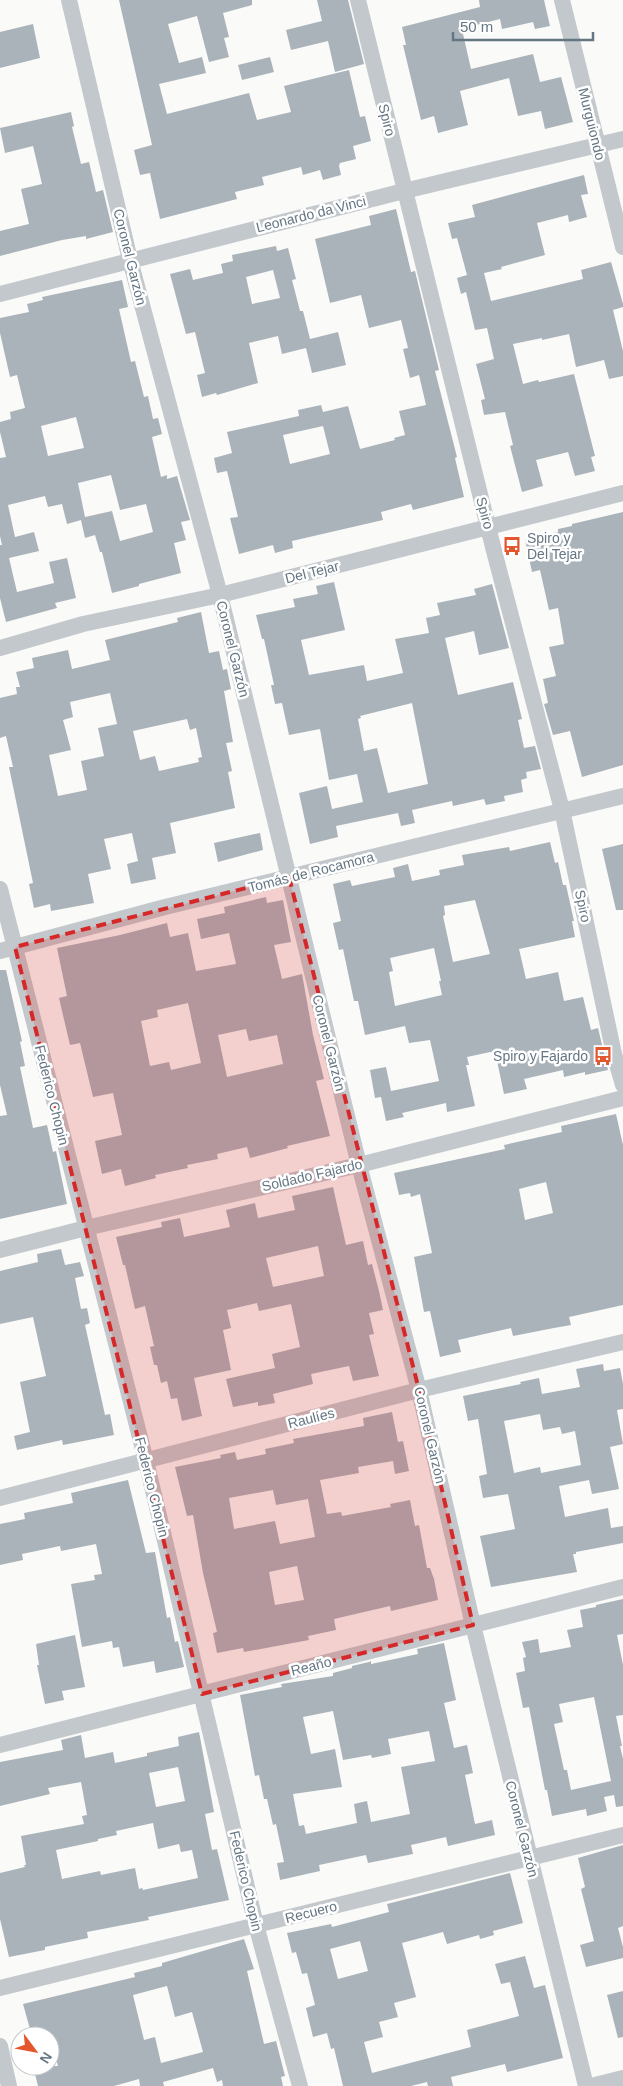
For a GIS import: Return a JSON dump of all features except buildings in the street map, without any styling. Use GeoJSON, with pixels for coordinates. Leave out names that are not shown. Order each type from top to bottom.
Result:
{"type":"FeatureCollection","features":[{"type":"Feature","properties":{"kind":"street","name":"Coronel Garzón"},"geometry":{"type":"LineString","coordinates":[[69,0],[130,260],[220,595],[359,1165],[419,1390],[529,1858],[586,2086]]}},
{"type":"Feature","properties":{"kind":"street","name":"Spiro"},"geometry":{"type":"LineString","coordinates":[[358,0],[404,191],[562,810],[614,1054],[623,1085]]}},
{"type":"Feature","properties":{"kind":"street","name":"Murguiondo"},"geometry":{"type":"LineString","coordinates":[[562,0],[623,248]]}},
{"type":"Feature","properties":{"kind":"street","name":"Leonardo da Vinci"},"geometry":{"type":"LineString","coordinates":[[0,294],[404,191],[623,139]]}},
{"type":"Feature","properties":{"kind":"street","name":"Del Tejar"},"geometry":{"type":"LineString","coordinates":[[0,648],[83,624],[220,595],[623,493]]}},
{"type":"Feature","properties":{"kind":"street","name":"Tomás de Rocamora"},"geometry":{"type":"LineString","coordinates":[[7,949],[165,907],[623,796]]}},
{"type":"Feature","properties":{"kind":"street","name":"Federico Chopin"},"geometry":{"type":"LineString","coordinates":[[0,889],[7,949],[86,1228],[146,1461],[256,1925],[300,2086]]}},
{"type":"Feature","properties":{"kind":"street","name":"Soldado Fajardo"},"geometry":{"type":"LineString","coordinates":[[0,1250],[86,1228],[359,1165],[623,1098]]}},
{"type":"Feature","properties":{"kind":"street","name":"Raulíes"},"geometry":{"type":"LineString","coordinates":[[0,1498],[419,1390],[623,1342]]}},
{"type":"Feature","properties":{"kind":"street","name":"Reaño"},"geometry":{"type":"LineString","coordinates":[[0,1745],[623,1587]]}},
{"type":"Feature","properties":{"kind":"street","name":"Recuero"},"geometry":{"type":"LineString","coordinates":[[0,1988],[623,1835]]}},
{"type":"Feature","properties":{"kind":"street"},"geometry":{"type":"LineString","coordinates":[[0,2046],[9,2086]]}},
{"type":"Feature","properties":{"kind":"street"},"geometry":{"type":"LineString","coordinates":[[591,2086],[623,2078]]}},
{"type":"Feature","properties":{"kind":"highlighted area"},"geometry":{"type":"Polygon","coordinates":[[[289,877],[419,1390],[473,1625],[202,1694],[15,947],[289,877]]]}},
{"type":"Feature","properties":{"kind":"place","name":"Spiro y Del Tejar"},"geometry":{"type":"Point","coordinates":[512,546]}},
{"type":"Feature","properties":{"kind":"place","name":"Spiro y Fajardo"},"geometry":{"type":"Point","coordinates":[603,1056]}}]}
